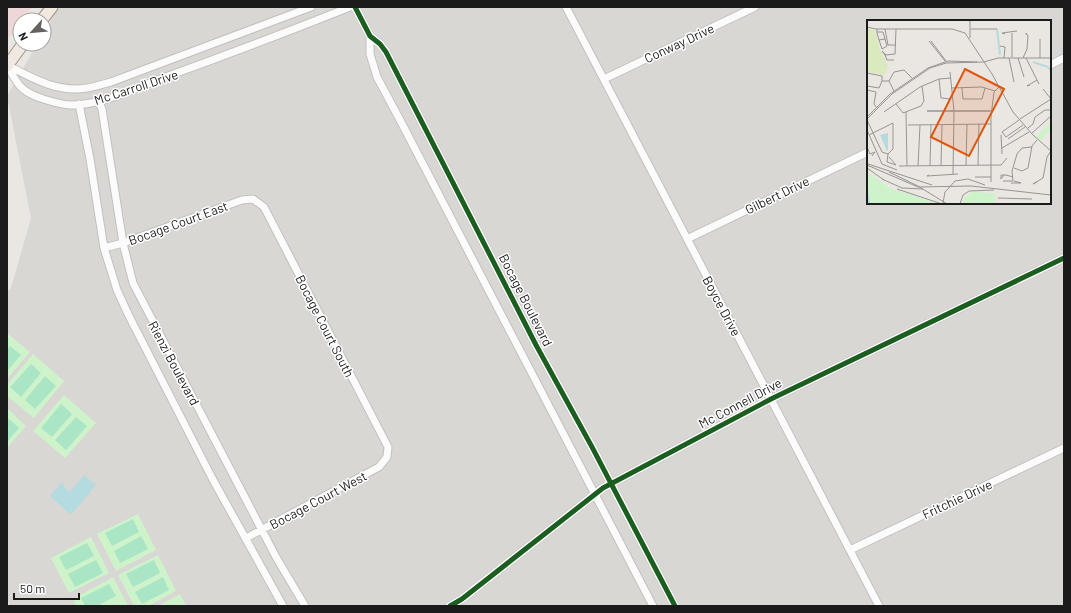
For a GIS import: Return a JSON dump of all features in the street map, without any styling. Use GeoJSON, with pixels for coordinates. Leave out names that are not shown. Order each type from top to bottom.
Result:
{"type":"FeatureCollection","features":[{"type":"Feature","properties":{"kind":"main road"},"geometry":{"type":"LineString","coordinates":[[7,65],[18,52]]}},
{"type":"Feature","properties":{"kind":"street","name":"Mc Carroll Drive"},"geometry":{"type":"LineString","coordinates":[[7,65],[48,85],[70,88],[86,88],[111,82],[311,7]]}},
{"type":"Feature","properties":{"kind":"street","name":"Mc Carroll Drive"},"geometry":{"type":"LineString","coordinates":[[7,65],[21,88],[29,93],[70,105],[98,101],[253,46],[350,7]]}},
{"type":"Feature","properties":{"kind":"street","name":"Bocage Boulevard"},"geometry":{"type":"LineString","coordinates":[[355,7],[370,36],[380,44],[386,52],[536,345],[592,447],[674,606]]}},
{"type":"Feature","properties":{"kind":"street","name":"Boyce Drive"},"geometry":{"type":"LineString","coordinates":[[566,7],[879,606]]}},
{"type":"Feature","properties":{"kind":"street","name":"Conway Drive"},"geometry":{"type":"LineString","coordinates":[[604,79],[754,7]]}},
{"type":"Feature","properties":{"kind":"street","name":"Bocage Boulevard"},"geometry":{"type":"LineString","coordinates":[[370,36],[370,54],[377,77],[653,606]]}},
{"type":"Feature","properties":{"kind":"street"},"geometry":{"type":"LineString","coordinates":[[1051,64],[1064,58]]}},
{"type":"Feature","properties":{"kind":"street","name":"Rienzi Boulevard"},"geometry":{"type":"LineString","coordinates":[[98,101],[102,109],[123,243],[133,283],[262,530],[306,606]]}},
{"type":"Feature","properties":{"kind":"street","name":"Rienzi Boulevard"},"geometry":{"type":"LineString","coordinates":[[79,104],[90,159],[104,248],[115,284],[129,316],[212,478],[283,606]]}},
{"type":"Feature","properties":{"kind":"street","name":"Gilbert Drive"},"geometry":{"type":"LineString","coordinates":[[687,239],[867,152]]}},
{"type":"Feature","properties":{"kind":"street","name":"Bocage Court East"},"geometry":{"type":"LineString","coordinates":[[104,248],[123,243],[242,200],[253,199]]}},
{"type":"Feature","properties":{"kind":"street","name":"Bocage Court South"},"geometry":{"type":"LineString","coordinates":[[253,199],[264,206],[388,447],[387,457]]}},
{"type":"Feature","properties":{"kind":"street","name":"Mc Connell Drive"},"geometry":{"type":"LineString","coordinates":[[450,606],[462,599],[595,494],[610,484],[770,398],[1064,258]]}},
{"type":"Feature","properties":{"kind":"street","name":"Fritchie Drive"},"geometry":{"type":"LineString","coordinates":[[850,550],[1064,448]]}},
{"type":"Feature","properties":{"kind":"street","name":"Bocage Court West"},"geometry":{"type":"LineString","coordinates":[[246,538],[379,467],[387,457]]}},
{"type":"Feature","properties":{"kind":"street"},"geometry":{"type":"LineString","coordinates":[[462,599],[466,606]]}},
{"type":"Feature","properties":{"kind":"shaded area"},"geometry":{"type":"Polygon","coordinates":[[[7,7],[32,7],[28,12],[12,12],[12,33],[7,40],[7,7]]]}},
{"type":"Feature","properties":{"kind":"shaded area"},"geometry":{"type":"Polygon","coordinates":[[[59,7],[1064,7],[1064,606],[10,606],[7,599],[7,292],[11,288],[31,218],[7,96],[32,52],[52,52],[52,19],[59,7]]]}},
{"type":"Feature","properties":{"kind":"green space"},"geometry":{"type":"Polygon","coordinates":[[[7,333],[30,352],[7,379],[7,333]]]}},
{"type":"Feature","properties":{"kind":"green space"},"geometry":{"type":"Polygon","coordinates":[[[10,346],[21,355],[7,371],[7,349],[10,346]]]}},
{"type":"Feature","properties":{"kind":"green space"},"geometry":{"type":"Polygon","coordinates":[[[33,354],[64,381],[34,418],[7,396],[7,385],[33,354]]]}},
{"type":"Feature","properties":{"kind":"green space"},"geometry":{"type":"Polygon","coordinates":[[[31,364],[41,373],[21,397],[10,387],[31,364]]]}},
{"type":"Feature","properties":{"kind":"green space"},"geometry":{"type":"Polygon","coordinates":[[[45,376],[56,386],[35,409],[25,400],[45,376]]]}},
{"type":"Feature","properties":{"kind":"green space"},"geometry":{"type":"Polygon","coordinates":[[[64,395],[96,423],[65,458],[33,431],[64,395]]]}},
{"type":"Feature","properties":{"kind":"green space"},"geometry":{"type":"Polygon","coordinates":[[[61,404],[72,414],[52,437],[41,428],[61,404]]]}},
{"type":"Feature","properties":{"kind":"green space"},"geometry":{"type":"Polygon","coordinates":[[[7,408],[26,426],[7,448],[7,408]]]}},
{"type":"Feature","properties":{"kind":"green space"},"geometry":{"type":"Polygon","coordinates":[[[76,417],[87,426],[66,450],[55,440],[76,417]]]}},
{"type":"Feature","properties":{"kind":"green space"},"geometry":{"type":"Polygon","coordinates":[[[9,419],[19,428],[7,442],[7,420],[9,419]]]}},
{"type":"Feature","properties":{"kind":"green space"},"geometry":{"type":"Polygon","coordinates":[[[138,514],[156,550],[116,571],[97,534],[138,514]]]}},
{"type":"Feature","properties":{"kind":"green space"},"geometry":{"type":"Polygon","coordinates":[[[133,519],[139,532],[112,546],[105,533],[133,519]]]}},
{"type":"Feature","properties":{"kind":"green space"},"geometry":{"type":"Polygon","coordinates":[[[141,536],[148,549],[120,563],[114,551],[141,536]]]}},
{"type":"Feature","properties":{"kind":"green space"},"geometry":{"type":"Polygon","coordinates":[[[91,537],[109,573],[69,593],[51,558],[91,537]]]}},
{"type":"Feature","properties":{"kind":"green space"},"geometry":{"type":"Polygon","coordinates":[[[87,543],[94,556],[66,570],[59,557],[87,543]]]}},
{"type":"Feature","properties":{"kind":"green space"},"geometry":{"type":"Polygon","coordinates":[[[158,555],[176,591],[148,606],[134,606],[118,575],[158,555]]]}},
{"type":"Feature","properties":{"kind":"green space"},"geometry":{"type":"Polygon","coordinates":[[[96,560],[103,573],[75,587],[68,574],[96,560]]]}},
{"type":"Feature","properties":{"kind":"green space"},"geometry":{"type":"Polygon","coordinates":[[[154,560],[160,573],[133,587],[126,574],[154,560]]]}},
{"type":"Feature","properties":{"kind":"green space"},"geometry":{"type":"Polygon","coordinates":[[[113,577],[128,606],[76,606],[73,599],[113,577]]]}},
{"type":"Feature","properties":{"kind":"green space"},"geometry":{"type":"Polygon","coordinates":[[[163,577],[169,590],[142,604],[135,592],[163,577]]]}},
{"type":"Feature","properties":{"kind":"green space"},"geometry":{"type":"Polygon","coordinates":[[[109,584],[116,596],[97,606],[85,606],[81,598],[109,584]]]}},
{"type":"Feature","properties":{"kind":"green space"},"geometry":{"type":"Polygon","coordinates":[[[180,594],[186,606],[158,606],[180,594]]]}},
{"type":"Feature","properties":{"kind":"water"},"geometry":{"type":"Polygon","coordinates":[[[84,475],[96,485],[71,515],[50,496],[61,483],[70,492],[84,475]]]}},
{"type":"Feature","properties":{"kind":"cycle path"},"geometry":{"type":"LineString","coordinates":[[355,7],[370,36],[380,44],[386,52],[536,345],[592,447],[675,606]]}},
{"type":"Feature","properties":{"kind":"cycle path"},"geometry":{"type":"LineString","coordinates":[[450,606],[462,599],[603,488],[771,399],[1064,258]]}}]}
